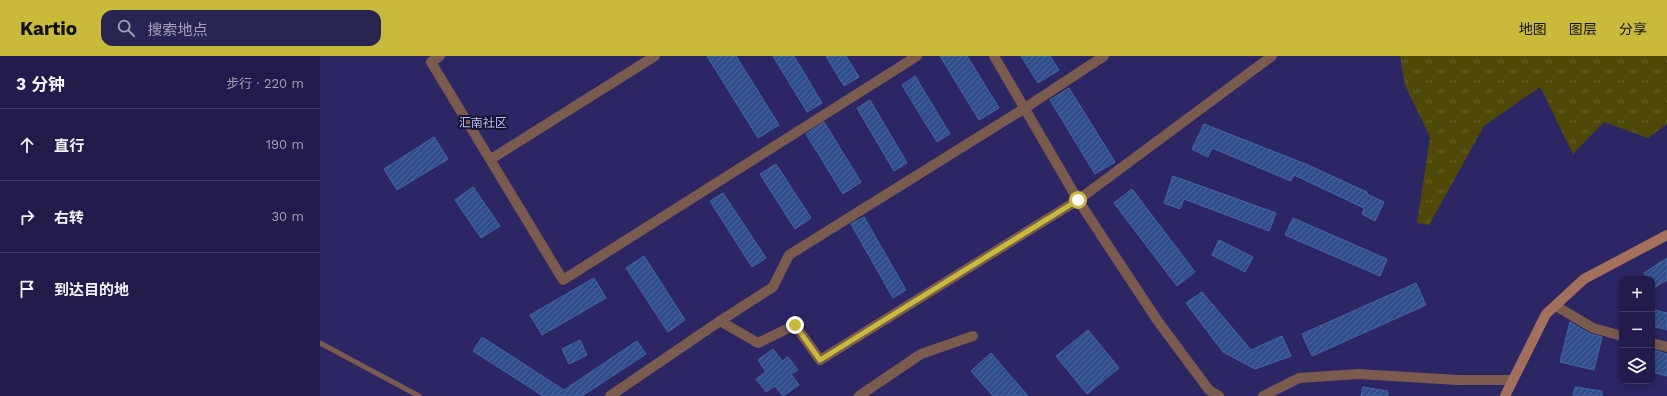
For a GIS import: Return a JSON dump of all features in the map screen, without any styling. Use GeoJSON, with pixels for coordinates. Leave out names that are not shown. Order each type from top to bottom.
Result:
{"type":"FeatureCollection","features":[{"type":"Feature","properties":{"kind":"street"},"geometry":{"type":"LineString","coordinates":[[440,56],[431,62],[491,159],[562,280],[917,56]]}},
{"type":"Feature","properties":{"kind":"street"},"geometry":{"type":"LineString","coordinates":[[491,159],[655,56]]}},
{"type":"Feature","properties":{"kind":"street"},"geometry":{"type":"LineString","coordinates":[[994,56],[1078,200],[1157,320],[1209,390],[1219,396]]}},
{"type":"Feature","properties":{"kind":"street"},"geometry":{"type":"LineString","coordinates":[[610,396],[773,287],[789,255],[1025,108],[1104,56]]}},
{"type":"Feature","properties":{"kind":"street"},"geometry":{"type":"LineString","coordinates":[[720,322],[758,343],[795,325],[820,360],[1078,200],[1272,56]]}},
{"type":"Feature","properties":{"kind":"street"},"geometry":{"type":"LineString","coordinates":[[1504,396],[1546,314],[1584,279],[1667,235]]}},
{"type":"Feature","properties":{"kind":"street"},"geometry":{"type":"LineString","coordinates":[[1556,306],[1593,328],[1619,335]]}},
{"type":"Feature","properties":{"kind":"street"},"geometry":{"type":"LineString","coordinates":[[859,396],[921,354],[973,336]]}},
{"type":"Feature","properties":{"kind":"street"},"geometry":{"type":"LineString","coordinates":[[1655,344],[1667,347]]}},
{"type":"Feature","properties":{"kind":"street"},"geometry":{"type":"LineString","coordinates":[[1263,396],[1299,378],[1358,374],[1458,380],[1512,380]]}},
{"type":"Feature","properties":{"kind":"lane"},"geometry":{"type":"LineString","coordinates":[[320,343],[419,396]]}},
{"type":"Feature","properties":{"kind":"green space"},"geometry":{"type":"Polygon","coordinates":[[[1400,56],[1667,56],[1667,124],[1648,138],[1604,122],[1573,154],[1540,87],[1484,126],[1429,225],[1417,223],[1430,137],[1405,85],[1400,56]]]}},
{"type":"Feature","properties":{"kind":"building"},"geometry":{"type":"Polygon","coordinates":[[[707,56],[736,56],[779,125],[758,138],[707,56]]]}},
{"type":"Feature","properties":{"kind":"building"},"geometry":{"type":"Polygon","coordinates":[[[773,56],[794,56],[822,103],[807,112],[773,56]]]}},
{"type":"Feature","properties":{"kind":"building"},"geometry":{"type":"Polygon","coordinates":[[[826,56],[846,56],[859,77],[844,86],[826,56]]]}},
{"type":"Feature","properties":{"kind":"building"},"geometry":{"type":"Polygon","coordinates":[[[940,56],[967,56],[999,108],[979,120],[940,56]]]}},
{"type":"Feature","properties":{"kind":"building"},"geometry":{"type":"Polygon","coordinates":[[[1021,56],[1050,56],[1059,70],[1038,83],[1021,56]]]}},
{"type":"Feature","properties":{"kind":"building"},"geometry":{"type":"Polygon","coordinates":[[[915,76],[950,134],[937,142],[902,85],[915,76]]]}},
{"type":"Feature","properties":{"kind":"building"},"geometry":{"type":"Polygon","coordinates":[[[1069,88],[1115,162],[1095,174],[1050,100],[1069,88]]]}},
{"type":"Feature","properties":{"kind":"building"},"geometry":{"type":"Polygon","coordinates":[[[870,100],[907,163],[894,171],[857,108],[870,100]]]}},
{"type":"Feature","properties":{"kind":"building"},"geometry":{"type":"Polygon","coordinates":[[[824,122],[861,182],[843,194],[806,134],[824,122]]]}},
{"type":"Feature","properties":{"kind":"building"},"geometry":{"type":"Polygon","coordinates":[[[1204,124],[1308,165],[1367,192],[1367,194],[1384,202],[1375,221],[1362,214],[1364,208],[1294,175],[1291,181],[1212,148],[1208,157],[1192,149],[1204,124]]]}},
{"type":"Feature","properties":{"kind":"building"},"geometry":{"type":"Polygon","coordinates":[[[434,137],[448,159],[397,190],[384,169],[434,137]]]}},
{"type":"Feature","properties":{"kind":"building"},"geometry":{"type":"Polygon","coordinates":[[[776,164],[811,218],[795,229],[760,174],[776,164]]]}},
{"type":"Feature","properties":{"kind":"building"},"geometry":{"type":"Polygon","coordinates":[[[1173,176],[1276,213],[1269,231],[1184,199],[1180,209],[1164,203],[1173,176]]]}},
{"type":"Feature","properties":{"kind":"building"},"geometry":{"type":"Polygon","coordinates":[[[473,187],[500,226],[481,238],[455,200],[473,187]]]}},
{"type":"Feature","properties":{"kind":"building"},"geometry":{"type":"Polygon","coordinates":[[[1132,189],[1195,272],[1177,286],[1114,203],[1132,189]]]}},
{"type":"Feature","properties":{"kind":"building"},"geometry":{"type":"Polygon","coordinates":[[[723,193],[766,258],[752,267],[710,201],[723,193]]]}},
{"type":"Feature","properties":{"kind":"building"},"geometry":{"type":"Polygon","coordinates":[[[864,217],[906,290],[893,298],[851,224],[864,217]]]}},
{"type":"Feature","properties":{"kind":"building"},"geometry":{"type":"Polygon","coordinates":[[[1293,218],[1387,259],[1380,276],[1285,235],[1293,218]]]}},
{"type":"Feature","properties":{"kind":"building"},"geometry":{"type":"Polygon","coordinates":[[[1219,240],[1253,257],[1245,272],[1212,255],[1219,240]]]}},
{"type":"Feature","properties":{"kind":"building"},"geometry":{"type":"Polygon","coordinates":[[[644,256],[685,320],[668,332],[626,268],[644,256]]]}},
{"type":"Feature","properties":{"kind":"building"},"geometry":{"type":"Polygon","coordinates":[[[1667,258],[1667,280],[1655,287],[1655,276],[1646,276],[1644,273],[1667,258]]]}},
{"type":"Feature","properties":{"kind":"building"},"geometry":{"type":"Polygon","coordinates":[[[594,278],[606,298],[542,335],[530,315],[594,278]]]}},
{"type":"Feature","properties":{"kind":"building"},"geometry":{"type":"Polygon","coordinates":[[[1416,283],[1426,305],[1312,356],[1302,334],[1416,283]]]}},
{"type":"Feature","properties":{"kind":"building"},"geometry":{"type":"Polygon","coordinates":[[[1202,292],[1251,350],[1282,336],[1291,356],[1255,369],[1223,352],[1186,303],[1202,292]]]}},
{"type":"Feature","properties":{"kind":"building"},"geometry":{"type":"Polygon","coordinates":[[[1655,310],[1667,313],[1667,330],[1655,327],[1655,310]]]}},
{"type":"Feature","properties":{"kind":"building"},"geometry":{"type":"Polygon","coordinates":[[[1570,322],[1590,334],[1602,337],[1594,370],[1560,362],[1570,322]]]}},
{"type":"Feature","properties":{"kind":"building"},"geometry":{"type":"Polygon","coordinates":[[[1088,330],[1119,368],[1087,394],[1056,356],[1088,330]]]}},
{"type":"Feature","properties":{"kind":"building"},"geometry":{"type":"Polygon","coordinates":[[[482,337],[564,390],[637,341],[646,354],[582,396],[543,396],[473,351],[482,337]]]}},
{"type":"Feature","properties":{"kind":"building"},"geometry":{"type":"Polygon","coordinates":[[[580,340],[587,355],[569,364],[562,349],[580,340]]]}},
{"type":"Feature","properties":{"kind":"building"},"geometry":{"type":"Polygon","coordinates":[[[773,349],[782,361],[788,357],[798,370],[791,374],[799,385],[783,396],[775,386],[766,392],[756,379],[766,372],[758,360],[773,349]]]}},
{"type":"Feature","properties":{"kind":"building"},"geometry":{"type":"Polygon","coordinates":[[[1655,350],[1667,354],[1667,376],[1655,373],[1655,350]]]}},
{"type":"Feature","properties":{"kind":"building"},"geometry":{"type":"Polygon","coordinates":[[[991,353],[1028,396],[993,396],[971,371],[991,353]]]}},
{"type":"Feature","properties":{"kind":"building"},"geometry":{"type":"Polygon","coordinates":[[[1363,387],[1388,391],[1388,396],[1361,396],[1363,387]]]}},
{"type":"Feature","properties":{"kind":"building"},"geometry":{"type":"Polygon","coordinates":[[[1575,387],[1602,391],[1602,396],[1573,396],[1575,387]]]}},
{"type":"Feature","properties":{"kind":"district","name":"汇南社区"},"geometry":{"type":"Point","coordinates":[483,123]}},
{"type":"Feature","properties":{"kind":"route"},"geometry":{"type":"LineString","coordinates":[[795,325],[820,360],[1078,200]]}}]}
